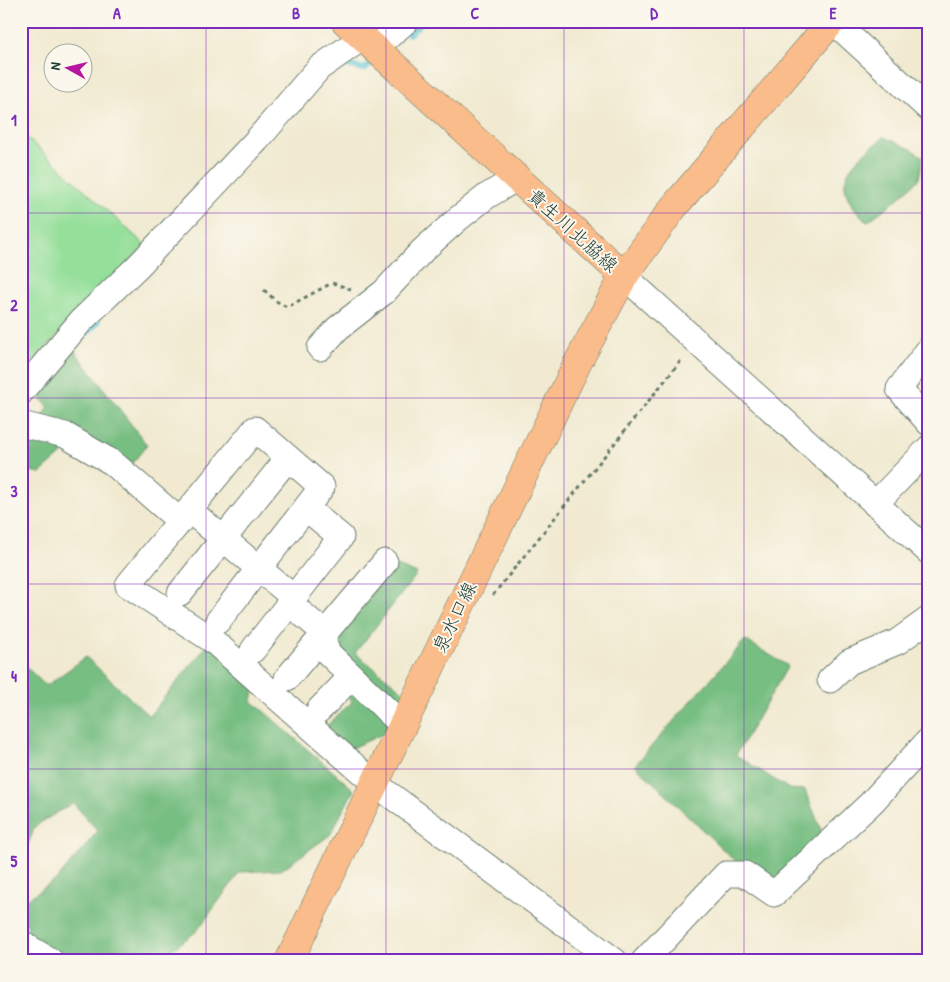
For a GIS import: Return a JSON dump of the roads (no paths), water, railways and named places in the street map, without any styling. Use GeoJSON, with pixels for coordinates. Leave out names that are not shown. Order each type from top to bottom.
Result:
{"type":"FeatureCollection","features":[{"type":"Feature","properties":{"kind":"main road","name":"貴生川北脇線"},"geometry":{"type":"LineString","coordinates":[[361,36],[624,276],[673,208],[833,21]]}},
{"type":"Feature","properties":{"kind":"main road","name":"泉水口線"},"geometry":{"type":"LineString","coordinates":[[289,961],[578,362],[624,276]]}},
{"type":"Feature","properties":{"kind":"street"},"geometry":{"type":"LineString","coordinates":[[21,392],[81,321],[139,265],[256,140],[319,68],[361,36],[406,21]]}},
{"type":"Feature","properties":{"kind":"street"},"geometry":{"type":"LineString","coordinates":[[833,21],[929,109]]}},
{"type":"Feature","properties":{"kind":"street"},"geometry":{"type":"LineString","coordinates":[[320,348],[338,328],[384,292],[424,250],[459,218],[487,196],[517,178]]}},
{"type":"Feature","properties":{"kind":"street"},"geometry":{"type":"LineString","coordinates":[[624,276],[929,552]]}},
{"type":"Feature","properties":{"kind":"street"},"geometry":{"type":"LineString","coordinates":[[929,349],[899,389],[929,423]]}},
{"type":"Feature","properties":{"kind":"street"},"geometry":{"type":"LineString","coordinates":[[21,424],[65,435],[113,463],[184,516],[224,539],[288,592],[294,607],[320,630],[328,653],[402,725]]}},
{"type":"Feature","properties":{"kind":"street"},"geometry":{"type":"LineString","coordinates":[[218,620],[322,487],[255,429],[128,585],[212,640],[374,783],[615,961]]}},
{"type":"Feature","properties":{"kind":"street"},"geometry":{"type":"LineString","coordinates":[[876,504],[929,448]]}},
{"type":"Feature","properties":{"kind":"street"},"geometry":{"type":"LineString","coordinates":[[180,593],[288,458]]}},
{"type":"Feature","properties":{"kind":"street"},"geometry":{"type":"LineString","coordinates":[[253,650],[341,537],[306,508]]}},
{"type":"Feature","properties":{"kind":"street"},"geometry":{"type":"LineString","coordinates":[[288,678],[385,562]]}},
{"type":"Feature","properties":{"kind":"street"},"geometry":{"type":"LineString","coordinates":[[830,680],[849,662],[897,642],[929,619]]}},
{"type":"Feature","properties":{"kind":"street"},"geometry":{"type":"LineString","coordinates":[[319,710],[352,676]]}},
{"type":"Feature","properties":{"kind":"street"},"geometry":{"type":"LineString","coordinates":[[644,961],[726,874],[745,874],[774,894],[871,803],[929,740]]}},
{"type":"Feature","properties":{"kind":"street"},"geometry":{"type":"LineString","coordinates":[[21,943],[51,961]]}},
{"type":"Feature","properties":{"kind":"waterway"},"geometry":{"type":"LineString","coordinates":[[409,34],[423,21]]}},
{"type":"Feature","properties":{"kind":"waterway"},"geometry":{"type":"LineString","coordinates":[[337,63],[365,69],[377,58]]}},
{"type":"Feature","properties":{"kind":"waterway"},"geometry":{"type":"LineString","coordinates":[[82,338],[98,322]]}},
{"type":"Feature","properties":{"kind":"waterway"},"geometry":{"type":"LineString","coordinates":[[21,407],[29,398]]}}]}
